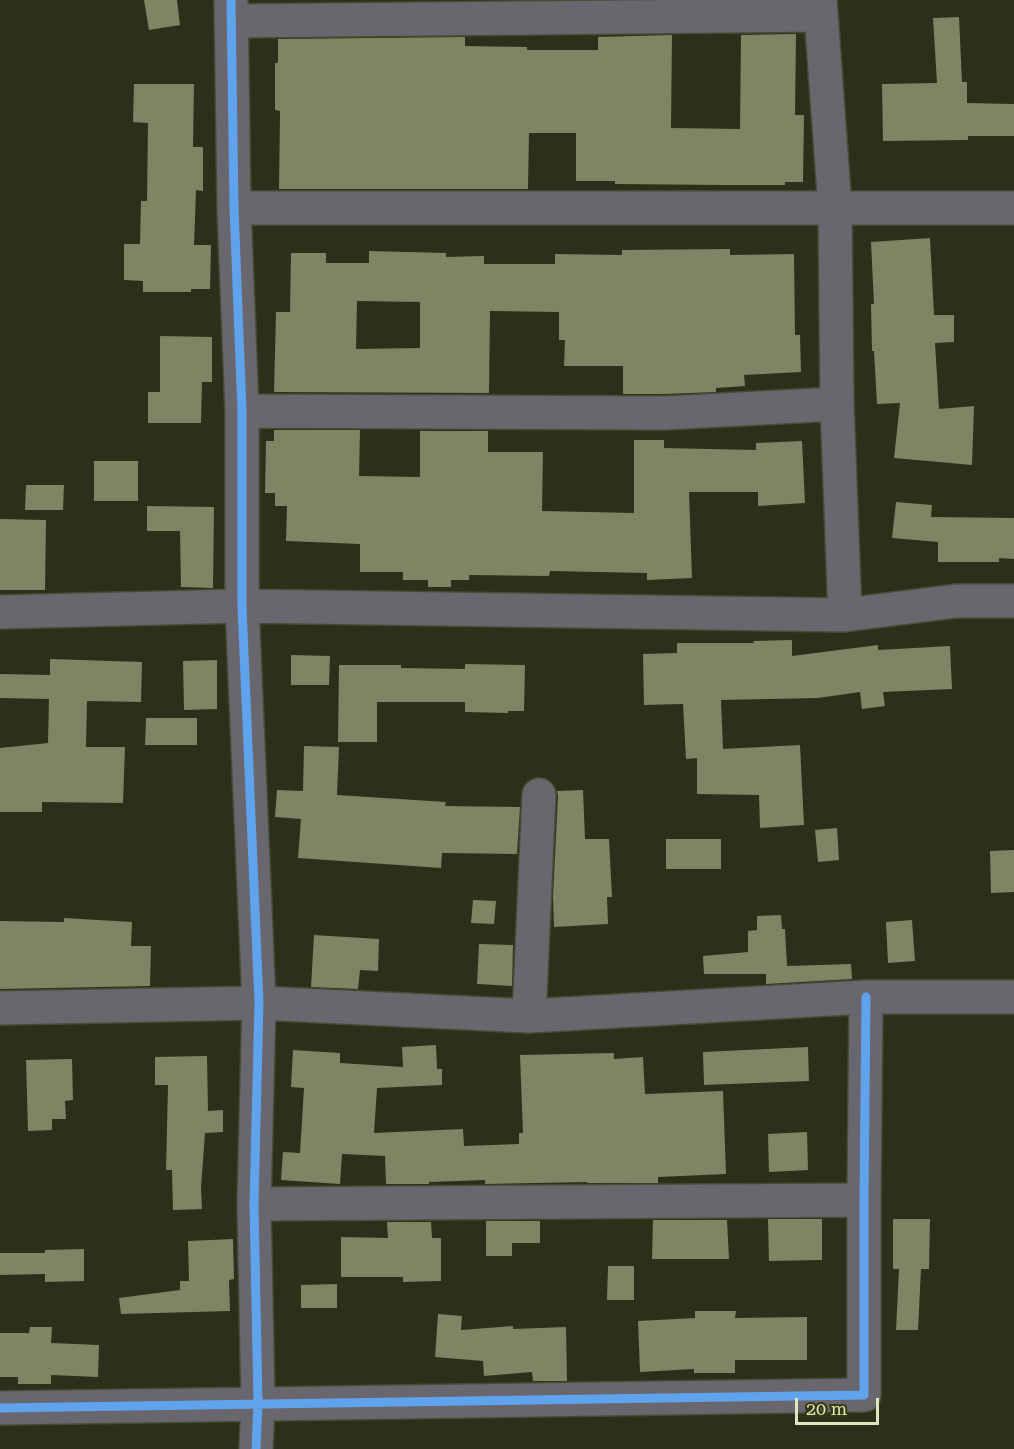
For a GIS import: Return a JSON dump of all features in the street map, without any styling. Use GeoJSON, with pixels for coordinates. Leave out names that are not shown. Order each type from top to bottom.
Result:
{"type":"FeatureCollection","features":[{"type":"Feature","properties":{"kind":"street"},"geometry":{"type":"LineString","coordinates":[[256,1449],[258,1403],[254,1204],[259,1003],[242,606],[242,411],[234,208],[231,10],[820,8],[835,208],[837,404],[845,615]]}},
{"type":"Feature","properties":{"kind":"street"},"geometry":{"type":"LineString","coordinates":[[234,208],[1014,208]]}},
{"type":"Feature","properties":{"kind":"street"},"geometry":{"type":"LineString","coordinates":[[242,411],[665,413],[837,404]]}},
{"type":"Feature","properties":{"kind":"street"},"geometry":{"type":"LineString","coordinates":[[0,612],[242,606],[845,615],[956,601],[1014,602]]}},
{"type":"Feature","properties":{"kind":"street"},"geometry":{"type":"LineString","coordinates":[[529,1016],[539,795]]}},
{"type":"Feature","properties":{"kind":"street"},"geometry":{"type":"LineString","coordinates":[[0,1008],[259,1003],[529,1016],[866,997],[1014,997]]}},
{"type":"Feature","properties":{"kind":"street"},"geometry":{"type":"LineString","coordinates":[[0,1408],[864,1395],[866,997]]}},
{"type":"Feature","properties":{"kind":"street"},"geometry":{"type":"LineString","coordinates":[[254,1204],[864,1200]]}},
{"type":"Feature","properties":{"kind":"building"},"geometry":{"type":"Polygon","coordinates":[[[144,0],[177,0],[180,25],[149,30],[144,0]]]}},
{"type":"Feature","properties":{"kind":"building"},"geometry":{"type":"Polygon","coordinates":[[[959,17],[962,82],[967,82],[967,103],[1014,104],[1014,136],[968,136],[968,140],[883,141],[882,84],[937,83],[933,18],[959,17]]]}},
{"type":"Feature","properties":{"kind":"building"},"geometry":{"type":"Polygon","coordinates":[[[796,34],[795,115],[804,115],[803,182],[785,182],[785,185],[720,185],[615,184],[615,181],[576,181],[576,133],[529,133],[528,189],[279,189],[280,111],[275,110],[275,63],[278,63],[278,39],[465,37],[465,46],[527,47],[527,50],[598,50],[598,37],[672,35],[671,128],[740,129],[741,35],[796,34]]]}},
{"type":"Feature","properties":{"kind":"building"},"geometry":{"type":"Polygon","coordinates":[[[134,84],[194,84],[193,147],[203,147],[203,191],[196,190],[194,245],[211,245],[210,289],[191,289],[191,292],[143,292],[143,281],[124,280],[124,244],[140,244],[141,201],[147,201],[148,123],[133,122],[134,84]]]}},
{"type":"Feature","properties":{"kind":"building"},"geometry":{"type":"Polygon","coordinates":[[[930,238],[934,315],[954,315],[954,342],[935,343],[939,409],[974,406],[972,465],[894,458],[900,403],[877,404],[874,351],[872,351],[871,304],[874,304],[871,242],[930,238]]]}},
{"type":"Feature","properties":{"kind":"building"},"geometry":{"type":"Polygon","coordinates":[[[730,249],[730,255],[794,254],[795,335],[800,335],[801,372],[744,375],[745,386],[716,388],[716,392],[623,394],[623,366],[564,366],[565,340],[559,340],[559,312],[490,311],[489,393],[274,392],[276,312],[290,312],[291,253],[326,253],[326,263],[369,263],[369,251],[446,253],[446,257],[484,256],[484,264],[555,264],[555,254],[622,255],[622,250],[730,249]],[[357,301],[356,349],[420,348],[420,302],[357,301]]]}},
{"type":"Feature","properties":{"kind":"building"},"geometry":{"type":"Polygon","coordinates":[[[160,336],[212,337],[212,382],[202,382],[201,423],[148,423],[148,392],[160,392],[160,336]]]}},
{"type":"Feature","properties":{"kind":"building"},"geometry":{"type":"Polygon","coordinates":[[[274,430],[360,430],[359,476],[420,477],[420,431],[488,431],[488,452],[543,452],[542,511],[634,513],[634,440],[664,440],[664,448],[756,450],[756,443],[802,441],[805,503],[758,506],[758,492],[689,492],[692,578],[647,580],[647,573],[550,571],[549,576],[469,575],[469,580],[451,580],[451,587],[428,587],[428,580],[403,580],[403,572],[360,572],[360,544],[286,541],[287,506],[275,506],[275,493],[265,493],[266,441],[274,441],[274,430]]]}},
{"type":"Feature","properties":{"kind":"building"},"geometry":{"type":"Polygon","coordinates":[[[94,461],[138,461],[138,501],[94,501],[94,461]]]}},
{"type":"Feature","properties":{"kind":"building"},"geometry":{"type":"Polygon","coordinates":[[[26,485],[64,485],[63,510],[25,510],[26,485]]]}},
{"type":"Feature","properties":{"kind":"building"},"geometry":{"type":"Polygon","coordinates":[[[896,502],[932,505],[931,517],[1014,518],[1014,559],[999,558],[999,562],[938,562],[938,542],[892,538],[896,502]]]}},
{"type":"Feature","properties":{"kind":"building"},"geometry":{"type":"Polygon","coordinates":[[[147,506],[214,507],[213,588],[181,587],[180,531],[147,531],[147,506]]]}},
{"type":"Feature","properties":{"kind":"building"},"geometry":{"type":"Polygon","coordinates":[[[0,519],[46,520],[45,590],[0,590],[0,519]]]}},
{"type":"Feature","properties":{"kind":"building"},"geometry":{"type":"Polygon","coordinates":[[[792,640],[792,656],[878,645],[878,650],[950,646],[952,689],[883,692],[885,706],[862,709],[860,692],[818,698],[721,700],[723,749],[800,745],[804,825],[760,828],[759,795],[697,794],[697,758],[686,759],[683,704],[644,705],[643,654],[677,653],[677,643],[754,643],[753,641],[792,640]]]}},
{"type":"Feature","properties":{"kind":"building"},"geometry":{"type":"Polygon","coordinates":[[[291,655],[330,656],[329,685],[291,685],[291,655]]]}},
{"type":"Feature","properties":{"kind":"building"},"geometry":{"type":"Polygon","coordinates":[[[50,659],[142,662],[141,702],[87,701],[86,747],[125,747],[123,803],[42,802],[42,812],[0,812],[0,748],[48,743],[49,699],[0,698],[0,674],[50,675],[50,659]]]}},
{"type":"Feature","properties":{"kind":"building"},"geometry":{"type":"Polygon","coordinates":[[[217,660],[217,709],[184,710],[183,661],[217,660]]]}},
{"type":"Feature","properties":{"kind":"building"},"geometry":{"type":"Polygon","coordinates":[[[465,664],[525,665],[524,711],[465,712],[465,702],[377,702],[377,742],[338,742],[339,665],[401,665],[401,668],[465,669],[465,664]]]}},
{"type":"Feature","properties":{"kind":"building"},"geometry":{"type":"Polygon","coordinates":[[[146,718],[197,718],[197,745],[145,745],[146,718]]]}},
{"type":"Feature","properties":{"kind":"building"},"geometry":{"type":"Polygon","coordinates":[[[304,746],[339,747],[337,795],[446,802],[445,806],[520,807],[517,854],[442,853],[441,868],[298,858],[301,819],[275,817],[277,790],[303,791],[304,746]]]}},
{"type":"Feature","properties":{"kind":"building"},"geometry":{"type":"Polygon","coordinates":[[[583,790],[585,839],[609,839],[612,897],[607,897],[608,924],[554,927],[557,791],[583,790]]]}},
{"type":"Feature","properties":{"kind":"building"},"geometry":{"type":"Polygon","coordinates":[[[837,828],[839,860],[818,862],[815,830],[837,828]]]}},
{"type":"Feature","properties":{"kind":"building"},"geometry":{"type":"Polygon","coordinates":[[[666,839],[721,839],[721,869],[666,869],[666,839]]]}},
{"type":"Feature","properties":{"kind":"building"},"geometry":{"type":"Polygon","coordinates":[[[1014,850],[1014,892],[991,893],[990,851],[1014,850]]]}},
{"type":"Feature","properties":{"kind":"building"},"geometry":{"type":"Polygon","coordinates":[[[473,900],[496,901],[494,924],[471,923],[473,900]]]}},
{"type":"Feature","properties":{"kind":"building"},"geometry":{"type":"Polygon","coordinates":[[[781,915],[782,929],[785,929],[787,966],[851,964],[852,979],[766,984],[766,974],[704,974],[703,956],[748,952],[748,931],[757,930],[757,916],[781,915]]]}},
{"type":"Feature","properties":{"kind":"building"},"geometry":{"type":"Polygon","coordinates":[[[64,918],[132,922],[131,946],[151,946],[150,986],[0,989],[0,921],[64,922],[64,918]]]}},
{"type":"Feature","properties":{"kind":"building"},"geometry":{"type":"Polygon","coordinates":[[[912,920],[915,961],[888,963],[886,922],[912,920]]]}},
{"type":"Feature","properties":{"kind":"building"},"geometry":{"type":"Polygon","coordinates":[[[314,935],[379,939],[378,971],[360,970],[358,989],[311,987],[314,935]]]}},
{"type":"Feature","properties":{"kind":"building"},"geometry":{"type":"Polygon","coordinates":[[[479,944],[513,945],[512,986],[477,984],[479,944]]]}},
{"type":"Feature","properties":{"kind":"building"},"geometry":{"type":"Polygon","coordinates":[[[436,1045],[437,1069],[442,1069],[442,1085],[377,1088],[374,1133],[463,1129],[464,1146],[519,1144],[519,1133],[523,1133],[520,1055],[614,1053],[614,1059],[643,1057],[645,1094],[723,1091],[726,1174],[658,1177],[658,1183],[485,1184],[485,1180],[386,1184],[385,1156],[342,1154],[340,1184],[281,1180],[283,1152],[300,1153],[304,1088],[291,1087],[293,1050],[340,1053],[340,1063],[403,1067],[402,1047],[436,1045]]]}},
{"type":"Feature","properties":{"kind":"building"},"geometry":{"type":"Polygon","coordinates":[[[808,1047],[809,1081],[704,1085],[703,1052],[808,1047]]]}},
{"type":"Feature","properties":{"kind":"building"},"geometry":{"type":"Polygon","coordinates":[[[207,1056],[208,1111],[223,1110],[223,1132],[205,1133],[201,1188],[202,1209],[173,1210],[172,1170],[166,1170],[168,1085],[155,1085],[155,1057],[207,1056]]]}},
{"type":"Feature","properties":{"kind":"building"},"geometry":{"type":"Polygon","coordinates":[[[72,1059],[73,1100],[65,1101],[66,1119],[52,1119],[52,1130],[28,1131],[26,1060],[72,1059]]]}},
{"type":"Feature","properties":{"kind":"building"},"geometry":{"type":"Polygon","coordinates":[[[807,1132],[808,1170],[769,1172],[768,1134],[807,1132]]]}},
{"type":"Feature","properties":{"kind":"building"},"geometry":{"type":"Polygon","coordinates":[[[768,1219],[822,1219],[822,1260],[769,1261],[768,1219]]]}},
{"type":"Feature","properties":{"kind":"building"},"geometry":{"type":"Polygon","coordinates":[[[893,1219],[930,1219],[929,1269],[921,1269],[918,1330],[896,1330],[899,1269],[893,1269],[893,1219]]]}},
{"type":"Feature","properties":{"kind":"building"},"geometry":{"type":"Polygon","coordinates":[[[653,1220],[727,1220],[729,1259],[652,1259],[653,1220]]]}},
{"type":"Feature","properties":{"kind":"building"},"geometry":{"type":"Polygon","coordinates":[[[486,1221],[540,1221],[540,1243],[512,1243],[512,1256],[486,1256],[486,1221]]]}},
{"type":"Feature","properties":{"kind":"building"},"geometry":{"type":"Polygon","coordinates":[[[387,1222],[431,1222],[432,1238],[441,1238],[441,1281],[403,1282],[403,1277],[341,1277],[341,1237],[388,1238],[387,1222]]]}},
{"type":"Feature","properties":{"kind":"building"},"geometry":{"type":"Polygon","coordinates":[[[233,1239],[234,1279],[229,1280],[230,1311],[121,1314],[119,1298],[180,1290],[180,1281],[189,1281],[188,1241],[233,1239]]]}},
{"type":"Feature","properties":{"kind":"building"},"geometry":{"type":"Polygon","coordinates":[[[84,1249],[84,1281],[45,1282],[45,1274],[0,1275],[0,1253],[45,1253],[45,1250],[84,1249]]]}},
{"type":"Feature","properties":{"kind":"building"},"geometry":{"type":"Polygon","coordinates":[[[608,1266],[634,1266],[634,1300],[607,1300],[608,1266]]]}},
{"type":"Feature","properties":{"kind":"building"},"geometry":{"type":"Polygon","coordinates":[[[337,1284],[337,1308],[301,1308],[301,1285],[337,1284]]]}},
{"type":"Feature","properties":{"kind":"building"},"geometry":{"type":"Polygon","coordinates":[[[695,1311],[736,1311],[735,1318],[807,1317],[807,1360],[735,1360],[735,1373],[694,1373],[694,1369],[640,1372],[638,1321],[695,1318],[695,1311]]]}},
{"type":"Feature","properties":{"kind":"building"},"geometry":{"type":"Polygon","coordinates":[[[438,1314],[462,1316],[461,1330],[513,1326],[513,1329],[566,1327],[567,1381],[533,1381],[532,1372],[484,1376],[483,1361],[435,1357],[438,1314]]]}},
{"type":"Feature","properties":{"kind":"building"},"geometry":{"type":"Polygon","coordinates":[[[30,1327],[52,1327],[51,1343],[99,1345],[98,1377],[51,1375],[51,1384],[18,1384],[18,1377],[0,1377],[0,1333],[29,1333],[30,1327]]]}},
{"type":"Feature","properties":{"kind":"cycle path"},"geometry":{"type":"LineString","coordinates":[[231,0],[234,208],[242,411],[242,606],[259,1003],[254,1204],[258,1403],[256,1449]]}},
{"type":"Feature","properties":{"kind":"cycle path"},"geometry":{"type":"LineString","coordinates":[[0,1408],[864,1395],[866,997]]}}]}
